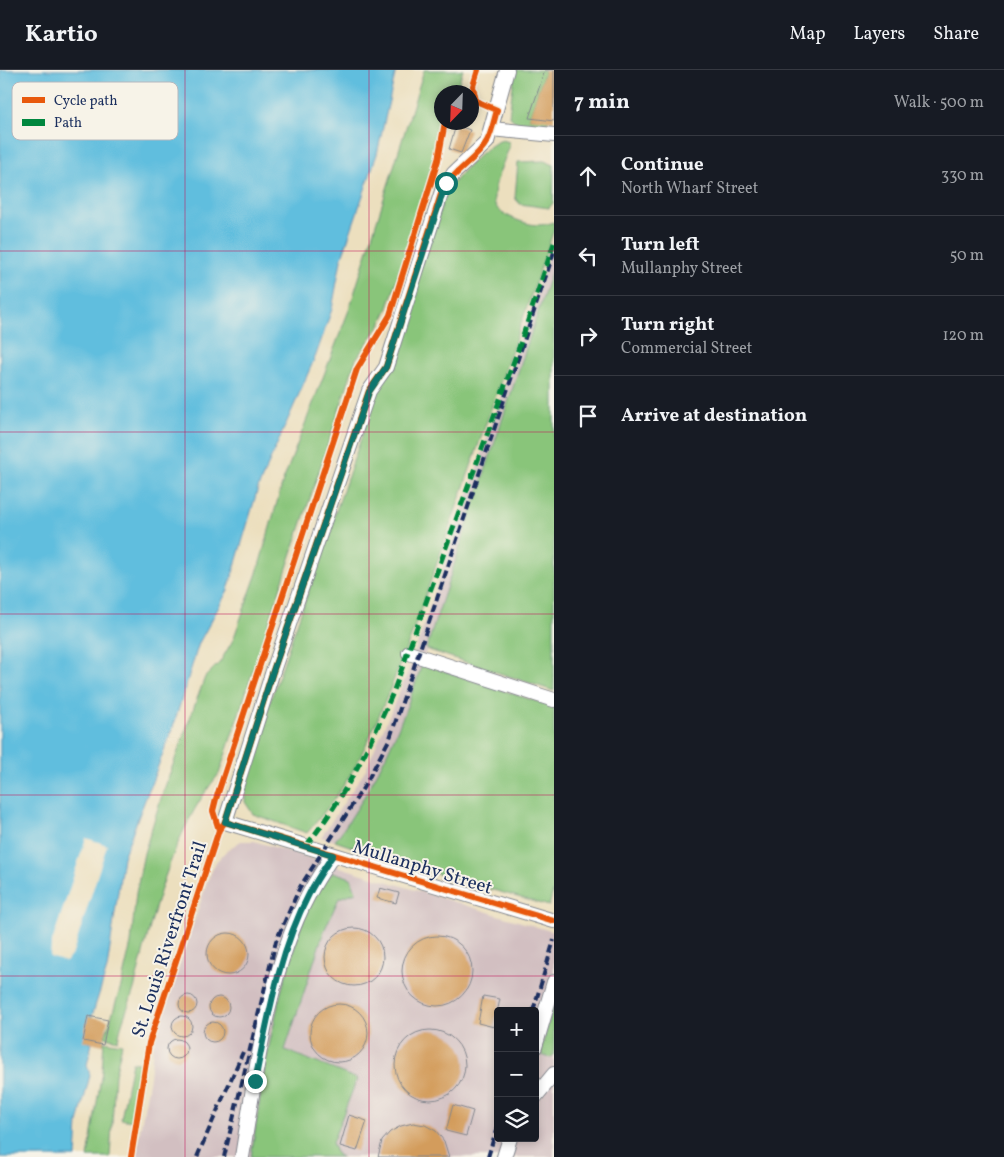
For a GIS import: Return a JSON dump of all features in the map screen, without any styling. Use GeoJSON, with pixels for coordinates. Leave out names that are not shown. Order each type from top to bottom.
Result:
{"type":"FeatureCollection","features":[{"type":"Feature","properties":{"kind":"street"},"geometry":{"type":"LineString","coordinates":[[507,70],[492,129],[554,135]]}},
{"type":"Feature","properties":{"kind":"street","name":"Mullanphy Street"},"geometry":{"type":"LineString","coordinates":[[492,129],[487,142],[454,173],[442,191],[386,367],[369,392],[275,665],[225,822],[554,921]]}},
{"type":"Feature","properties":{"kind":"street"},"geometry":{"type":"LineString","coordinates":[[409,652],[554,700]]}},
{"type":"Feature","properties":{"kind":"street"},"geometry":{"type":"LineString","coordinates":[[242,1157],[265,1032],[287,949],[309,893],[333,855]]}},
{"type":"Feature","properties":{"kind":"street"},"geometry":{"type":"LineString","coordinates":[[539,1033],[554,982]]}},
{"type":"Feature","properties":{"kind":"street"},"geometry":{"type":"LineString","coordinates":[[539,1092],[554,1074]]}},
{"type":"Feature","properties":{"kind":"street"},"geometry":{"type":"LineString","coordinates":[[504,1157],[509,1142]]}},
{"type":"Feature","properties":{"kind":"shaded area"},"geometry":{"type":"Polygon","coordinates":[[[554,239],[554,264],[413,691],[372,787],[335,841],[321,837],[365,771],[408,672],[554,239]]]}},
{"type":"Feature","properties":{"kind":"shaded area"},"geometry":{"type":"Polygon","coordinates":[[[241,841],[254,841],[554,932],[554,1157],[135,1157],[150,1077],[153,1047],[207,882],[216,862],[227,850],[241,841]]]}},
{"type":"Feature","properties":{"kind":"green space"},"geometry":{"type":"Polygon","coordinates":[[[424,70],[463,70],[458,85],[434,85],[434,130],[440,130],[433,164],[388,308],[380,325],[356,359],[219,774],[202,797],[188,822],[165,876],[118,1040],[105,1037],[121,986],[131,943],[136,893],[144,853],[162,795],[205,677],[220,662],[233,640],[257,573],[283,481],[349,310],[424,70]]]}},
{"type":"Feature","properties":{"kind":"green space"},"geometry":{"type":"Polygon","coordinates":[[[515,70],[545,70],[529,118],[549,120],[543,127],[518,124],[509,116],[515,70]]]}},
{"type":"Feature","properties":{"kind":"green space"},"geometry":{"type":"Polygon","coordinates":[[[503,140],[509,142],[509,148],[494,192],[496,207],[504,214],[526,223],[540,225],[554,222],[554,230],[412,634],[386,698],[353,770],[335,798],[307,833],[253,814],[245,802],[246,771],[446,193],[456,179],[480,154],[503,140]]]}},
{"type":"Feature","properties":{"kind":"green space"},"geometry":{"type":"Polygon","coordinates":[[[544,161],[554,165],[553,203],[549,208],[520,204],[515,198],[518,162],[544,161]]]}},
{"type":"Feature","properties":{"kind":"green space"},"geometry":{"type":"Polygon","coordinates":[[[554,264],[554,691],[426,649],[554,264]]]}},
{"type":"Feature","properties":{"kind":"green space"},"geometry":{"type":"Polygon","coordinates":[[[422,664],[554,707],[554,888],[549,906],[396,862],[335,841],[363,799],[386,756],[405,712],[422,664]]]}},
{"type":"Feature","properties":{"kind":"green space"},"geometry":{"type":"Polygon","coordinates":[[[333,872],[351,878],[356,892],[339,898],[324,931],[285,1050],[357,1079],[332,1143],[337,1155],[342,1157],[251,1157],[266,1060],[281,992],[305,913],[315,894],[333,872]]]}},
{"type":"Feature","properties":{"kind":"green space"},"geometry":{"type":"Polygon","coordinates":[[[554,1003],[554,1055],[550,1058],[542,1055],[541,1050],[554,1003]]]}},
{"type":"Feature","properties":{"kind":"green space"},"geometry":{"type":"Polygon","coordinates":[[[104,1041],[122,1044],[115,1075],[110,1157],[88,1157],[102,1071],[104,1041]]]}},
{"type":"Feature","properties":{"kind":"green space"},"geometry":{"type":"Polygon","coordinates":[[[132,1062],[142,1064],[132,1121],[121,1119],[132,1062]]]}},
{"type":"Feature","properties":{"kind":"water"},"geometry":{"type":"Polygon","coordinates":[[[0,70],[396,70],[377,154],[341,260],[332,309],[316,355],[258,488],[228,590],[199,643],[172,730],[123,857],[107,969],[84,1041],[92,1043],[87,1065],[90,1075],[78,1123],[76,1157],[0,1157],[0,70]]]}},
{"type":"Feature","properties":{"kind":"pier"},"geometry":{"type":"Polygon","coordinates":[[[86,838],[107,845],[73,953],[66,962],[50,957],[51,945],[86,838]]]}},
{"type":"Feature","properties":{"kind":"building"},"geometry":{"type":"Polygon","coordinates":[[[545,70],[554,70],[554,121],[529,118],[545,70]]]}},
{"type":"Feature","properties":{"kind":"building"},"geometry":{"type":"Polygon","coordinates":[[[455,130],[470,130],[461,153],[449,149],[455,130]]]}},
{"type":"Feature","properties":{"kind":"building"},"geometry":{"type":"Polygon","coordinates":[[[380,888],[399,893],[396,903],[377,898],[380,888]]]}},
{"type":"Feature","properties":{"kind":"building"},"geometry":{"type":"Polygon","coordinates":[[[354,928],[370,933],[378,941],[383,957],[378,973],[370,981],[354,986],[338,981],[330,973],[325,957],[330,941],[338,933],[354,928]]]}},
{"type":"Feature","properties":{"kind":"building"},"geometry":{"type":"Polygon","coordinates":[[[224,933],[232,933],[243,939],[249,954],[243,969],[232,975],[224,975],[213,969],[207,958],[207,950],[213,939],[224,933]]]}},
{"type":"Feature","properties":{"kind":"building"},"geometry":{"type":"Polygon","coordinates":[[[444,936],[457,942],[466,951],[470,957],[472,971],[470,985],[462,996],[451,1004],[430,1006],[423,1004],[412,996],[404,985],[402,964],[404,957],[412,946],[423,938],[444,936]]]}},
{"type":"Feature","properties":{"kind":"building"},"geometry":{"type":"Polygon","coordinates":[[[188,995],[194,998],[197,1004],[194,1010],[188,1013],[182,1010],[179,1004],[182,998],[188,995]]]}},
{"type":"Feature","properties":{"kind":"building"},"geometry":{"type":"Polygon","coordinates":[[[483,996],[500,999],[498,1007],[494,1007],[494,1027],[478,1023],[483,996]]]}},
{"type":"Feature","properties":{"kind":"building"},"geometry":{"type":"Polygon","coordinates":[[[219,997],[226,1000],[229,1007],[226,1014],[219,1017],[212,1014],[209,1007],[212,1000],[219,997]]]}},
{"type":"Feature","properties":{"kind":"building"},"geometry":{"type":"Polygon","coordinates":[[[339,1004],[355,1009],[363,1017],[368,1033],[363,1049],[355,1057],[339,1062],[323,1057],[315,1049],[310,1033],[315,1017],[323,1009],[339,1004]]]}},
{"type":"Feature","properties":{"kind":"building"},"geometry":{"type":"Polygon","coordinates":[[[88,1016],[108,1020],[103,1045],[83,1041],[88,1016]]]}},
{"type":"Feature","properties":{"kind":"building"},"geometry":{"type":"Polygon","coordinates":[[[182,1016],[189,1019],[192,1026],[189,1033],[182,1036],[175,1033],[172,1026],[175,1019],[182,1016]]]}},
{"type":"Feature","properties":{"kind":"building"},"geometry":{"type":"Polygon","coordinates":[[[213,1022],[220,1025],[223,1032],[220,1039],[213,1042],[206,1039],[203,1032],[206,1025],[213,1022]]]}},
{"type":"Feature","properties":{"kind":"building"},"geometry":{"type":"Polygon","coordinates":[[[437,1030],[450,1036],[459,1045],[463,1051],[465,1065],[463,1079],[455,1090],[444,1098],[423,1100],[416,1098],[405,1090],[397,1079],[395,1058],[397,1051],[405,1040],[416,1032],[437,1030]]]}},
{"type":"Feature","properties":{"kind":"building"},"geometry":{"type":"Polygon","coordinates":[[[177,1039],[184,1042],[187,1049],[184,1056],[177,1059],[170,1056],[167,1049],[170,1042],[177,1039]]]}},
{"type":"Feature","properties":{"kind":"building"},"geometry":{"type":"Polygon","coordinates":[[[453,1105],[473,1111],[466,1136],[446,1131],[453,1105]]]}},
{"type":"Feature","properties":{"kind":"building"},"geometry":{"type":"Polygon","coordinates":[[[349,1115],[367,1121],[357,1151],[340,1146],[349,1115]]]}},
{"type":"Feature","properties":{"kind":"building"},"geometry":{"type":"Polygon","coordinates":[[[413,1123],[425,1125],[436,1131],[444,1141],[449,1157],[378,1157],[382,1141],[390,1132],[401,1126],[413,1123]]]}},
{"type":"Feature","properties":{"kind":"railway"},"geometry":{"type":"LineString","coordinates":[[224,1157],[276,941],[300,887],[365,785],[390,738],[554,252]]}},
{"type":"Feature","properties":{"kind":"railway"},"geometry":{"type":"LineString","coordinates":[[534,1007],[554,940]]}},
{"type":"Feature","properties":{"kind":"railway"},"geometry":{"type":"LineString","coordinates":[[197,1157],[243,1052]]}},
{"type":"Feature","properties":{"kind":"railway"},"geometry":{"type":"LineString","coordinates":[[488,1157],[494,1137]]}},
{"type":"Feature","properties":{"kind":"marked path"},"geometry":{"type":"LineString","coordinates":[[306,846],[320,828],[355,771],[394,690],[519,347],[554,243]]}},
{"type":"Feature","properties":{"kind":"cycle path","name":"St. Louis Riverfront Trail"},"geometry":{"type":"LineString","coordinates":[[131,1157],[149,1043],[219,830],[225,822],[272,674],[369,391],[386,367],[442,191],[453,177],[483,148],[492,130],[497,110],[476,101],[473,86],[478,70]]}},
{"type":"Feature","properties":{"kind":"cycle path"},"geometry":{"type":"LineString","coordinates":[[219,830],[213,811],[216,799],[357,369],[390,315],[438,160],[444,130]]}},
{"type":"Feature","properties":{"kind":"cycle path"},"geometry":{"type":"LineString","coordinates":[[225,822],[554,921]]}},
{"type":"Feature","properties":{"kind":"route"},"geometry":{"type":"LineString","coordinates":[[255,1081],[276,985],[296,921],[309,893],[333,855],[225,822],[272,674],[369,392],[386,367],[446,183]]}}]}
